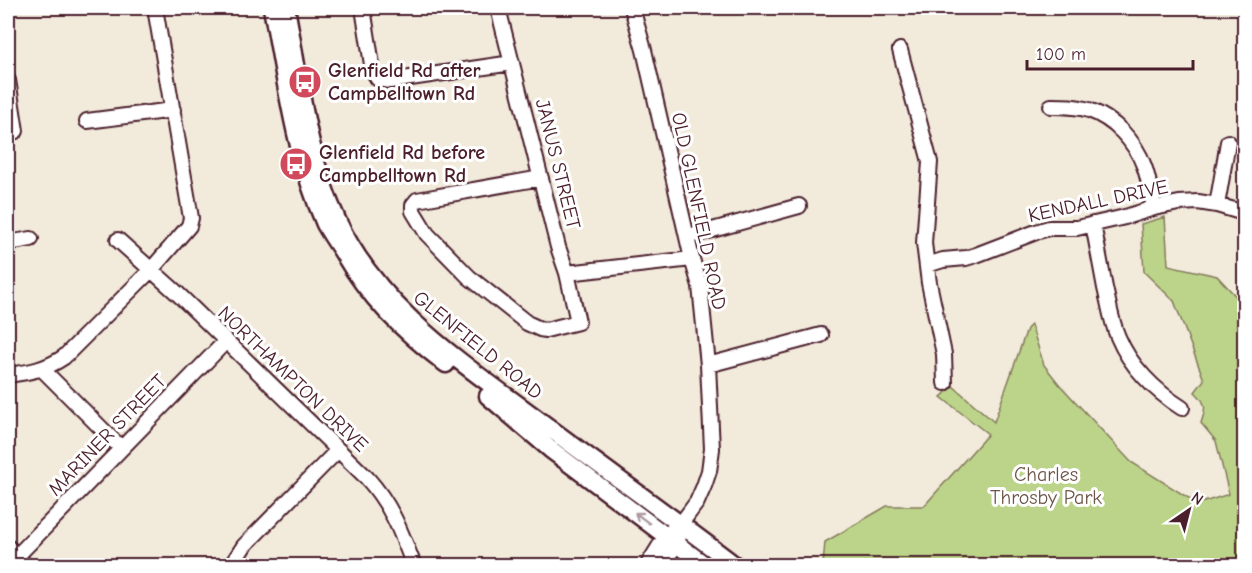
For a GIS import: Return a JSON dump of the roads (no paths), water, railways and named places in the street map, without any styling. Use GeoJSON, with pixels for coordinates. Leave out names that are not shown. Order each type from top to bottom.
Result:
{"type":"FeatureCollection","features":[{"type":"Feature","properties":{"kind":"main road"},"geometry":{"type":"LineString","coordinates":[[265,8],[273,47],[287,88]]}},
{"type":"Feature","properties":{"kind":"main road","name":"GLENFIELD ROAD"},"geometry":{"type":"LineString","coordinates":[[283,9],[287,88],[309,182],[326,226],[356,275],[384,309],[424,347],[550,448],[706,566]]}},
{"type":"Feature","properties":{"kind":"main road","name":"GLENFIELD ROAD"},"geometry":{"type":"LineString","coordinates":[[283,9],[306,125],[326,194],[353,250],[370,275],[415,325],[736,566]]}},
{"type":"Feature","properties":{"kind":"street"},"geometry":{"type":"LineString","coordinates":[[8,375],[42,369],[64,357],[151,270],[189,226],[190,218],[155,8]]}},
{"type":"Feature","properties":{"kind":"street"},"geometry":{"type":"LineString","coordinates":[[363,8],[373,71],[378,79],[390,81],[512,63]]}},
{"type":"Feature","properties":{"kind":"street","name":"JANUS STREET"},"geometry":{"type":"LineString","coordinates":[[498,8],[578,322],[546,330],[527,323],[469,277],[427,234],[413,205],[417,200],[541,178]]}},
{"type":"Feature","properties":{"kind":"street","name":"OLD GLENFIELD ROAD"},"geometry":{"type":"LineString","coordinates":[[632,8],[700,286],[708,366],[712,449],[709,471],[697,502],[680,525]]}},
{"type":"Feature","properties":{"kind":"street"},"geometry":{"type":"LineString","coordinates":[[900,50],[930,162],[924,243],[929,283],[944,354],[945,383]]}},
{"type":"Feature","properties":{"kind":"street"},"geometry":{"type":"LineString","coordinates":[[8,80],[16,131],[8,132]]}},
{"type":"Feature","properties":{"kind":"street"},"geometry":{"type":"LineString","coordinates":[[1051,106],[1089,110],[1122,131],[1144,166],[1154,208]]}},
{"type":"Feature","properties":{"kind":"street"},"geometry":{"type":"LineString","coordinates":[[87,121],[173,110]]}},
{"type":"Feature","properties":{"kind":"street"},"geometry":{"type":"LineString","coordinates":[[1217,205],[1228,142]]}},
{"type":"Feature","properties":{"kind":"street","name":"KENDALL DRIVE"},"geometry":{"type":"LineString","coordinates":[[927,265],[976,255],[1036,231],[1049,228],[1077,228],[1154,208],[1198,202],[1245,213]]}},
{"type":"Feature","properties":{"kind":"street"},"geometry":{"type":"LineString","coordinates":[[687,237],[799,206]]}},
{"type":"Feature","properties":{"kind":"street"},"geometry":{"type":"LineString","coordinates":[[1093,224],[1109,306],[1118,338],[1150,384],[1182,408]]}},
{"type":"Feature","properties":{"kind":"street"},"geometry":{"type":"LineString","coordinates":[[8,243],[30,239]]}},
{"type":"Feature","properties":{"kind":"street","name":"NORTHAMPTON DRIVE"},"geometry":{"type":"LineString","coordinates":[[118,240],[177,293],[367,478],[386,502],[396,520],[414,566]]}},
{"type":"Feature","properties":{"kind":"street"},"geometry":{"type":"LineString","coordinates":[[567,273],[692,259]]}},
{"type":"Feature","properties":{"kind":"street"},"geometry":{"type":"LineString","coordinates":[[708,366],[821,335]]}},
{"type":"Feature","properties":{"kind":"street","name":"MARINER STREET"},"geometry":{"type":"LineString","coordinates":[[17,556],[226,341]]}},
{"type":"Feature","properties":{"kind":"street"},"geometry":{"type":"LineString","coordinates":[[42,369],[122,448]]}},
{"type":"Feature","properties":{"kind":"street"},"geometry":{"type":"LineString","coordinates":[[231,566],[244,546],[338,450]]}},
{"type":"Feature","properties":{"kind":"street"},"geometry":{"type":"LineString","coordinates":[[672,540],[678,541],[680,525]]}},
{"type":"Feature","properties":{"kind":"street"},"geometry":{"type":"LineString","coordinates":[[647,566],[672,540]]}},
{"type":"Feature","properties":{"kind":"street"},"geometry":{"type":"LineString","coordinates":[[662,566],[672,540]]}},
{"type":"Feature","properties":{"kind":"place","name":"Glenfield Rd after Campbelltown Rd"},"geometry":{"type":"Point","coordinates":[305,82]}},
{"type":"Feature","properties":{"kind":"place","name":"Glenfield Rd before Campbelltown Rd"},"geometry":{"type":"Point","coordinates":[296,164]}},
{"type":"Feature","properties":{"kind":"park label","name":"Charles Throsby Park"},"geometry":{"type":"Point","coordinates":[1046,486]}}]}
